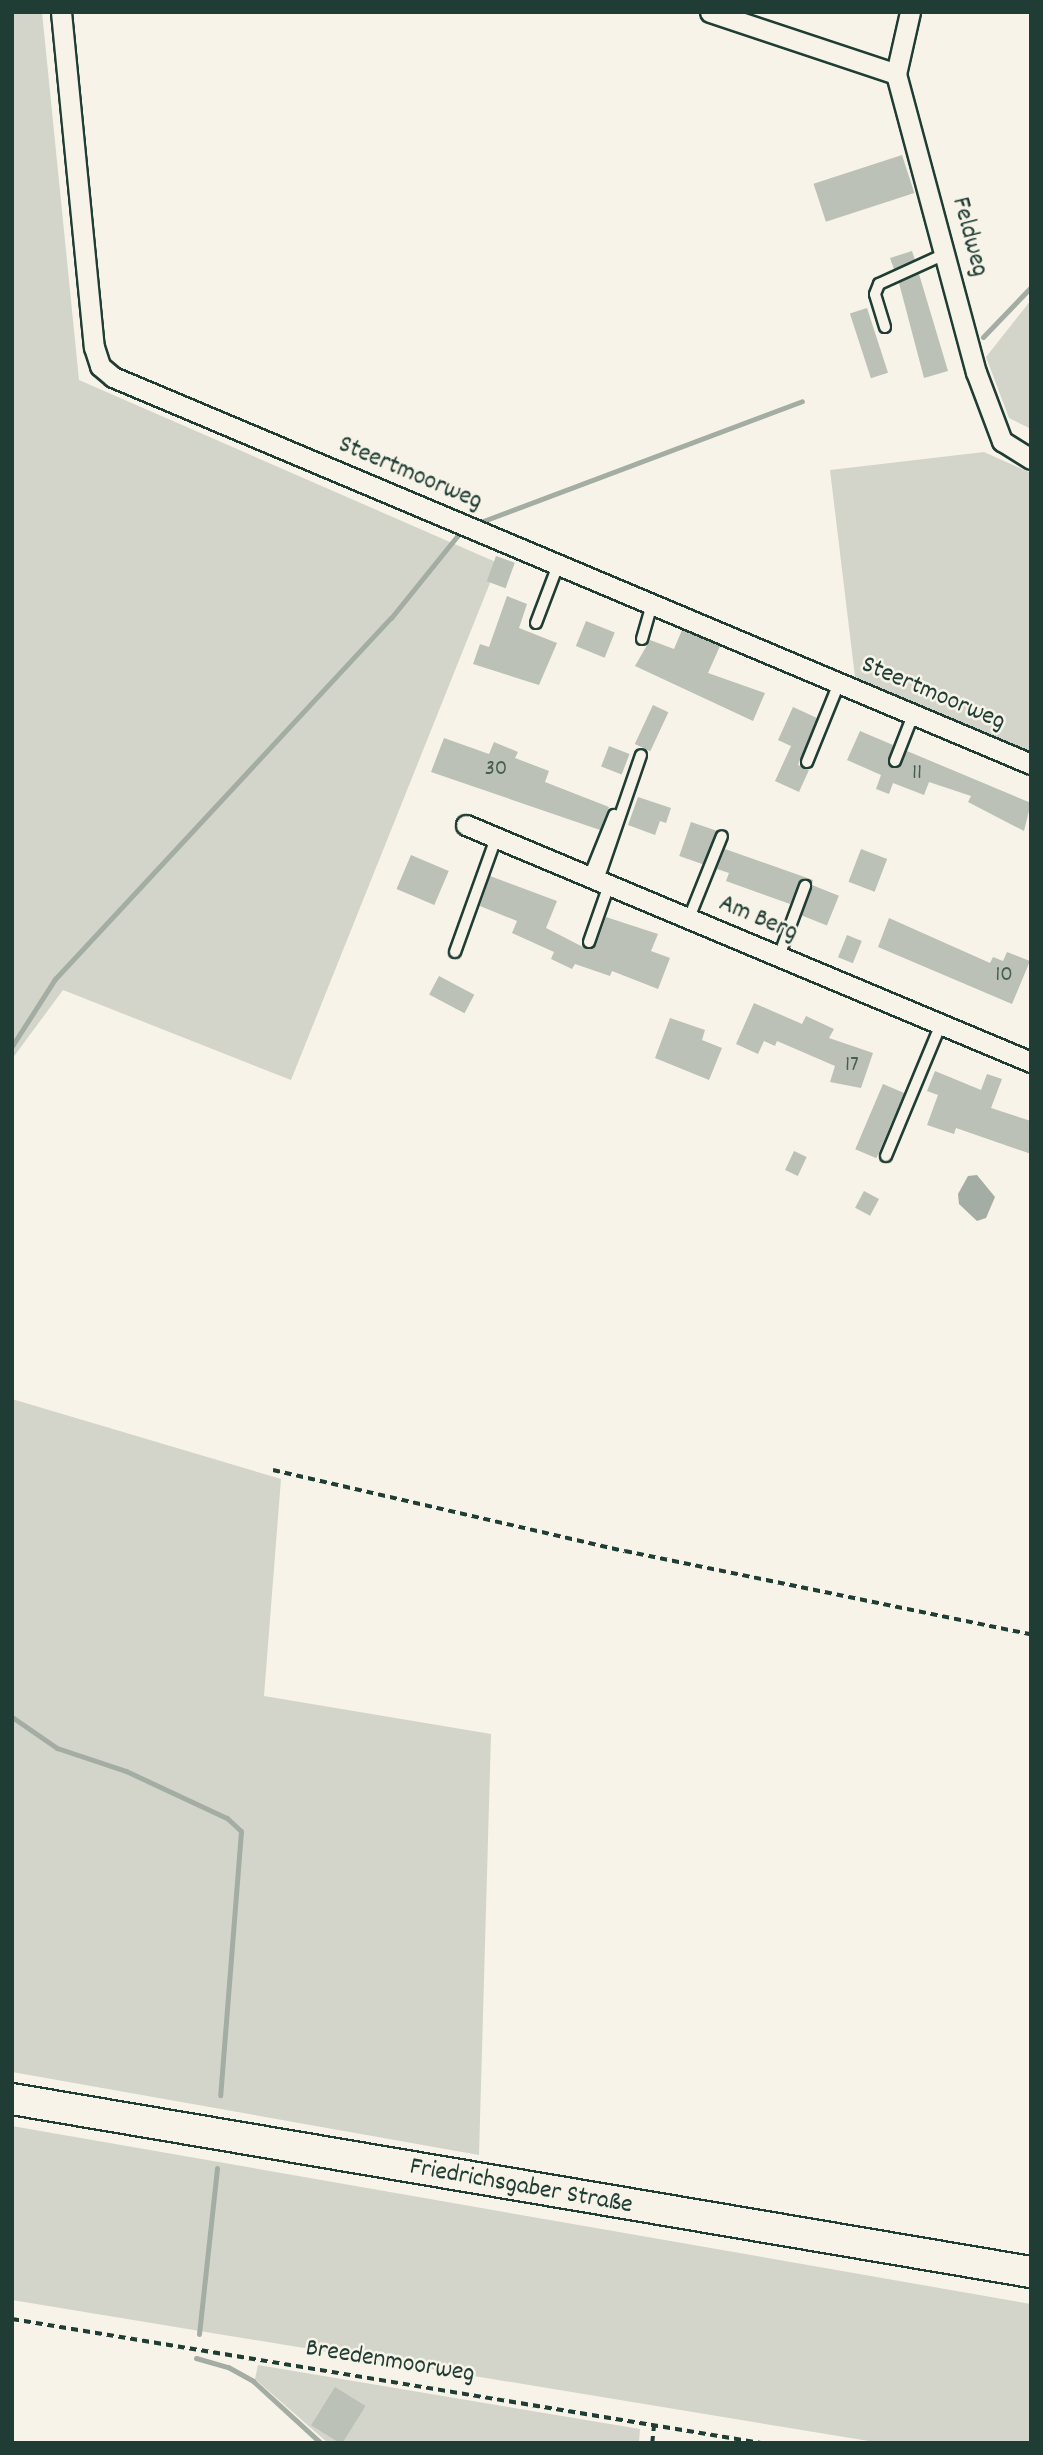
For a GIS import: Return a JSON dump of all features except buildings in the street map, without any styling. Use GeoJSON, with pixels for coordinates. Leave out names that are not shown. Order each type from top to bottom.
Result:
{"type":"FeatureCollection","features":[{"type":"Feature","properties":{"kind":"main road","name":"Friedrichsgaber Straße"},"geometry":{"type":"LineString","coordinates":[[12,2099],[1031,2272]]}},
{"type":"Feature","properties":{"kind":"street","name":"Steertmoorweg"},"geometry":{"type":"LineString","coordinates":[[61,12],[94,347],[100,366],[113,377],[1031,764]]}},
{"type":"Feature","properties":{"kind":"street"},"geometry":{"type":"LineString","coordinates":[[710,12],[896,74]]}},
{"type":"Feature","properties":{"kind":"street","name":"Feldweg"},"geometry":{"type":"LineString","coordinates":[[910,12],[896,74],[947,253],[976,372],[1002,441],[1031,459]]}},
{"type":"Feature","properties":{"kind":"street","name":"Am Berg"},"geometry":{"type":"LineString","coordinates":[[466,825],[1031,1062]]}},
{"type":"Feature","properties":{"kind":"lane"},"geometry":{"type":"LineString","coordinates":[[885,327],[875,294],[879,284],[947,253]]}},
{"type":"Feature","properties":{"kind":"lane"},"geometry":{"type":"LineString","coordinates":[[536,623],[558,565]]}},
{"type":"Feature","properties":{"kind":"lane"},"geometry":{"type":"LineString","coordinates":[[642,639],[652,605]]}},
{"type":"Feature","properties":{"kind":"lane"},"geometry":{"type":"LineString","coordinates":[[807,762],[839,683]]}},
{"type":"Feature","properties":{"kind":"lane"},"geometry":{"type":"LineString","coordinates":[[895,761],[913,715]]}},
{"type":"Feature","properties":{"kind":"lane"},"geometry":{"type":"LineString","coordinates":[[599,881],[641,755]]}},
{"type":"Feature","properties":{"kind":"lane"},"geometry":{"type":"LineString","coordinates":[[589,942],[614,815]]}},
{"type":"Feature","properties":{"kind":"lane"},"geometry":{"type":"LineString","coordinates":[[689,918],[722,836]]}},
{"type":"Feature","properties":{"kind":"lane"},"geometry":{"type":"LineString","coordinates":[[455,952],[496,838]]}},
{"type":"Feature","properties":{"kind":"lane"},"geometry":{"type":"LineString","coordinates":[[779,956],[805,886]]}},
{"type":"Feature","properties":{"kind":"lane"},"geometry":{"type":"LineString","coordinates":[[887,1156],[941,1024]]}},
{"type":"Feature","properties":{"kind":"path"},"geometry":{"type":"LineString","coordinates":[[273,1470],[625,1551],[1031,1634]]}},
{"type":"Feature","properties":{"kind":"path","name":"Breedenmoorweg"},"geometry":{"type":"LineString","coordinates":[[12,2319],[761,2443]]}},
{"type":"Feature","properties":{"kind":"path"},"geometry":{"type":"LineString","coordinates":[[652,2443],[654,2425]]}},
{"type":"Feature","properties":{"kind":"shaded area"},"geometry":{"type":"Polygon","coordinates":[[[12,12],[42,12],[79,380],[498,563],[291,1080],[63,990],[12,1059],[12,12]]]}},
{"type":"Feature","properties":{"kind":"shaded area"},"geometry":{"type":"Polygon","coordinates":[[[1031,300],[1031,429],[1009,418],[986,357],[1031,300]]]}},
{"type":"Feature","properties":{"kind":"shaded area"},"geometry":{"type":"Polygon","coordinates":[[[984,452],[1031,473],[1031,753],[855,677],[830,470],[984,452]]]}},
{"type":"Feature","properties":{"kind":"shaded area"},"geometry":{"type":"Polygon","coordinates":[[[977,1175],[995,1197],[986,1218],[977,1221],[959,1204],[958,1194],[968,1176],[977,1175]]]}},
{"type":"Feature","properties":{"kind":"shaded area"},"geometry":{"type":"Polygon","coordinates":[[[12,1399],[281,1479],[264,1696],[491,1734],[479,2155],[12,2072],[12,1399]]]}},
{"type":"Feature","properties":{"kind":"shaded area"},"geometry":{"type":"Polygon","coordinates":[[[12,2126],[1031,2304],[1031,2443],[881,2443],[12,2300],[12,2126]]]}},
{"type":"Feature","properties":{"kind":"shaded area"},"geometry":{"type":"Polygon","coordinates":[[[258,2365],[640,2429],[639,2443],[328,2443],[255,2379],[258,2365]]]}},
{"type":"Feature","properties":{"kind":"waterway"},"geometry":{"type":"LineString","coordinates":[[983,337],[1031,287]]}},
{"type":"Feature","properties":{"kind":"waterway"},"geometry":{"type":"LineString","coordinates":[[478,523],[802,401]]}},
{"type":"Feature","properties":{"kind":"waterway"},"geometry":{"type":"LineString","coordinates":[[12,1046],[55,979],[391,618],[458,535]]}},
{"type":"Feature","properties":{"kind":"waterway"},"geometry":{"type":"LineString","coordinates":[[12,1717],[57,1748],[126,1771],[227,1818],[241,1831],[220,2095]]}},
{"type":"Feature","properties":{"kind":"waterway"},"geometry":{"type":"LineString","coordinates":[[199,2334],[217,2168]]}},
{"type":"Feature","properties":{"kind":"waterway"},"geometry":{"type":"LineString","coordinates":[[196,2358],[228,2367],[253,2381],[321,2443]]}}]}
